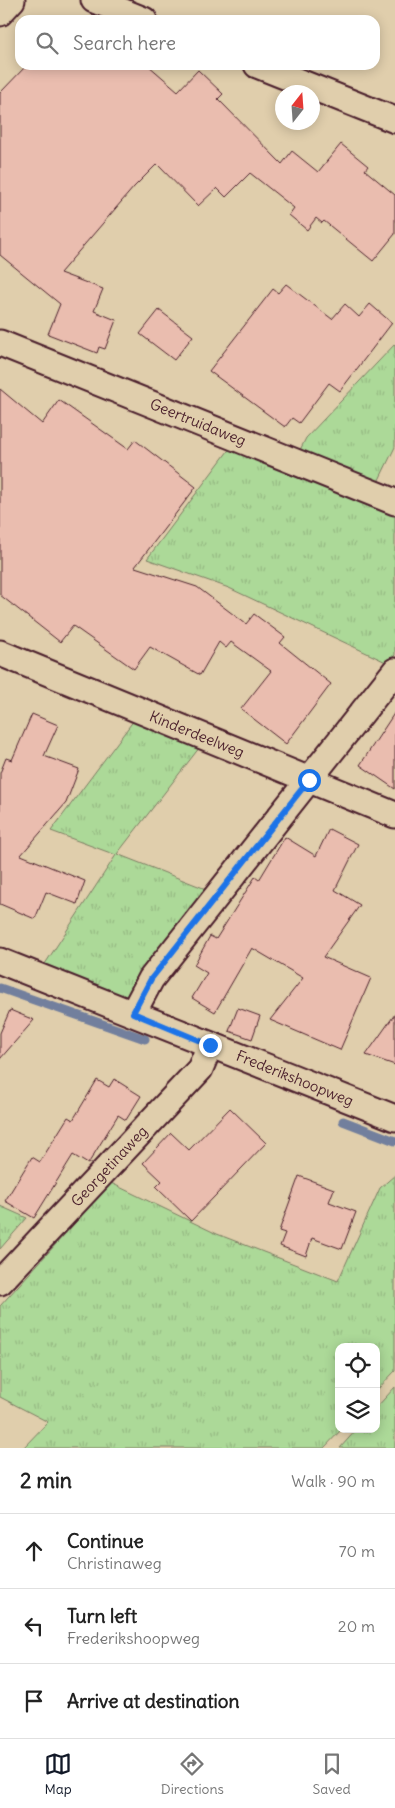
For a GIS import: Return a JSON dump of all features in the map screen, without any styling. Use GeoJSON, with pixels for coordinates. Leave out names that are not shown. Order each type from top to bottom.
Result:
{"type":"FeatureCollection","features":[{"type":"Feature","properties":{"kind":"street"},"geometry":{"type":"LineString","coordinates":[[0,13],[12,0]]}},
{"type":"Feature","properties":{"kind":"street"},"geometry":{"type":"LineString","coordinates":[[94,0],[132,15]]}},
{"type":"Feature","properties":{"kind":"street"},"geometry":{"type":"LineString","coordinates":[[269,70],[395,120]]}},
{"type":"Feature","properties":{"kind":"street","name":"Geertruidaweg"},"geometry":{"type":"LineString","coordinates":[[0,343],[395,502]]}},
{"type":"Feature","properties":{"kind":"street","name":"Kinderdeelweg"},"geometry":{"type":"LineString","coordinates":[[0,653],[395,815]]}},
{"type":"Feature","properties":{"kind":"street"},"geometry":{"type":"LineString","coordinates":[[133,1013],[151,979],[395,671]]}},
{"type":"Feature","properties":{"kind":"street","name":"Frederikshoopweg"},"geometry":{"type":"LineString","coordinates":[[0,961],[395,1118]]}},
{"type":"Feature","properties":{"kind":"street","name":"Georgetinaweg"},"geometry":{"type":"LineString","coordinates":[[0,1282],[200,1068],[210,1045]]}},
{"type":"Feature","properties":{"kind":"green space"},"geometry":{"type":"Polygon","coordinates":[[[395,344],[395,447],[377,484],[299,452],[306,438],[395,344]]]}},
{"type":"Feature","properties":{"kind":"green space"},"geometry":{"type":"Polygon","coordinates":[[[231,447],[395,514],[395,655],[388,663],[229,588],[147,559],[231,447]]]}},
{"type":"Feature","properties":{"kind":"green space"},"geometry":{"type":"Polygon","coordinates":[[[134,720],[203,743],[117,854],[211,891],[134,993],[125,997],[118,997],[43,967],[116,855],[51,831],[134,720]]]}},
{"type":"Feature","properties":{"kind":"green space"},"geometry":{"type":"Polygon","coordinates":[[[395,1175],[395,1371],[380,1387],[380,1343],[335,1343],[335,1433],[338,1433],[324,1448],[23,1448],[48,1422],[0,1397],[0,1306],[111,1183],[217,1234],[338,1281],[380,1188],[395,1175]]]}},
{"type":"Feature","properties":{"kind":"green space"},"geometry":{"type":"Polygon","coordinates":[[[0,1206],[27,1218],[0,1249],[0,1206]]]}},
{"type":"Feature","properties":{"kind":"green space"},"geometry":{"type":"Polygon","coordinates":[[[395,1387],[395,1448],[340,1448],[353,1433],[380,1433],[380,1404],[395,1387]]]}},
{"type":"Feature","properties":{"kind":"building"},"geometry":{"type":"Polygon","coordinates":[[[22,70],[154,70],[178,91],[198,70],[223,94],[218,99],[282,164],[292,151],[318,172],[341,144],[368,166],[365,170],[395,195],[395,234],[373,261],[324,221],[322,223],[316,218],[307,230],[289,215],[294,208],[250,173],[226,197],[217,188],[198,206],[157,164],[134,187],[60,273],[103,289],[94,311],[116,320],[105,349],[99,347],[97,353],[48,334],[60,304],[0,255],[0,93],[22,70]]]}},
{"type":"Feature","properties":{"kind":"building"},"geometry":{"type":"Polygon","coordinates":[[[286,284],[332,319],[345,304],[359,317],[370,304],[392,323],[340,391],[329,383],[299,423],[292,418],[285,427],[209,371],[273,289],[278,293],[286,284]]]}},
{"type":"Feature","properties":{"kind":"building"},"geometry":{"type":"Polygon","coordinates":[[[159,310],[193,336],[174,360],[140,334],[159,310]]]}},
{"type":"Feature","properties":{"kind":"building"},"geometry":{"type":"Polygon","coordinates":[[[0,389],[42,424],[59,400],[128,449],[135,440],[196,487],[135,567],[197,587],[246,624],[254,614],[285,637],[280,643],[331,684],[286,744],[241,709],[271,671],[231,642],[226,648],[219,642],[200,675],[150,647],[134,669],[73,626],[60,642],[0,595],[0,389]]]}},
{"type":"Feature","properties":{"kind":"building"},"geometry":{"type":"Polygon","coordinates":[[[395,712],[395,789],[360,765],[395,712]]]}},
{"type":"Feature","properties":{"kind":"building"},"geometry":{"type":"Polygon","coordinates":[[[32,714],[58,725],[44,756],[79,769],[66,803],[21,855],[85,881],[77,904],[46,892],[35,919],[0,904],[0,773],[6,758],[12,760],[32,714]]]}},
{"type":"Feature","properties":{"kind":"building"},"geometry":{"type":"Polygon","coordinates":[[[329,829],[358,844],[335,890],[360,905],[323,957],[371,978],[340,1050],[270,1020],[303,978],[252,948],[215,1012],[192,998],[207,973],[194,965],[210,936],[216,939],[255,877],[259,880],[285,837],[316,856],[329,829]]]}},
{"type":"Feature","properties":{"kind":"building"},"geometry":{"type":"Polygon","coordinates":[[[238,1008],[260,1016],[252,1039],[229,1031],[238,1008]]]}},
{"type":"Feature","properties":{"kind":"building"},"geometry":{"type":"Polygon","coordinates":[[[10,1010],[34,1020],[0,1059],[0,1033],[10,1010]]]}},
{"type":"Feature","properties":{"kind":"building"},"geometry":{"type":"Polygon","coordinates":[[[395,1014],[395,1065],[366,1055],[395,1014]]]}},
{"type":"Feature","properties":{"kind":"building"},"geometry":{"type":"Polygon","coordinates":[[[114,1079],[141,1096],[126,1120],[118,1115],[88,1164],[73,1155],[34,1218],[5,1201],[32,1157],[40,1162],[68,1117],[73,1120],[97,1080],[109,1087],[114,1079]]]}},
{"type":"Feature","properties":{"kind":"building"},"geometry":{"type":"Polygon","coordinates":[[[230,1108],[266,1143],[191,1221],[156,1187],[162,1181],[143,1163],[171,1133],[189,1150],[230,1108]]]}},
{"type":"Feature","properties":{"kind":"building"},"geometry":{"type":"Polygon","coordinates":[[[299,1176],[334,1189],[329,1202],[356,1212],[342,1249],[312,1238],[306,1256],[280,1246],[285,1233],[279,1231],[299,1176]]]}},
{"type":"Feature","properties":{"kind":"waterway"},"geometry":{"type":"LineString","coordinates":[[0,988],[145,1039]]}},
{"type":"Feature","properties":{"kind":"waterway"},"geometry":{"type":"LineString","coordinates":[[343,1121],[395,1141]]}},
{"type":"Feature","properties":{"kind":"route"},"geometry":{"type":"LineString","coordinates":[[210,1045],[133,1013],[151,979],[309,780]]}}]}
